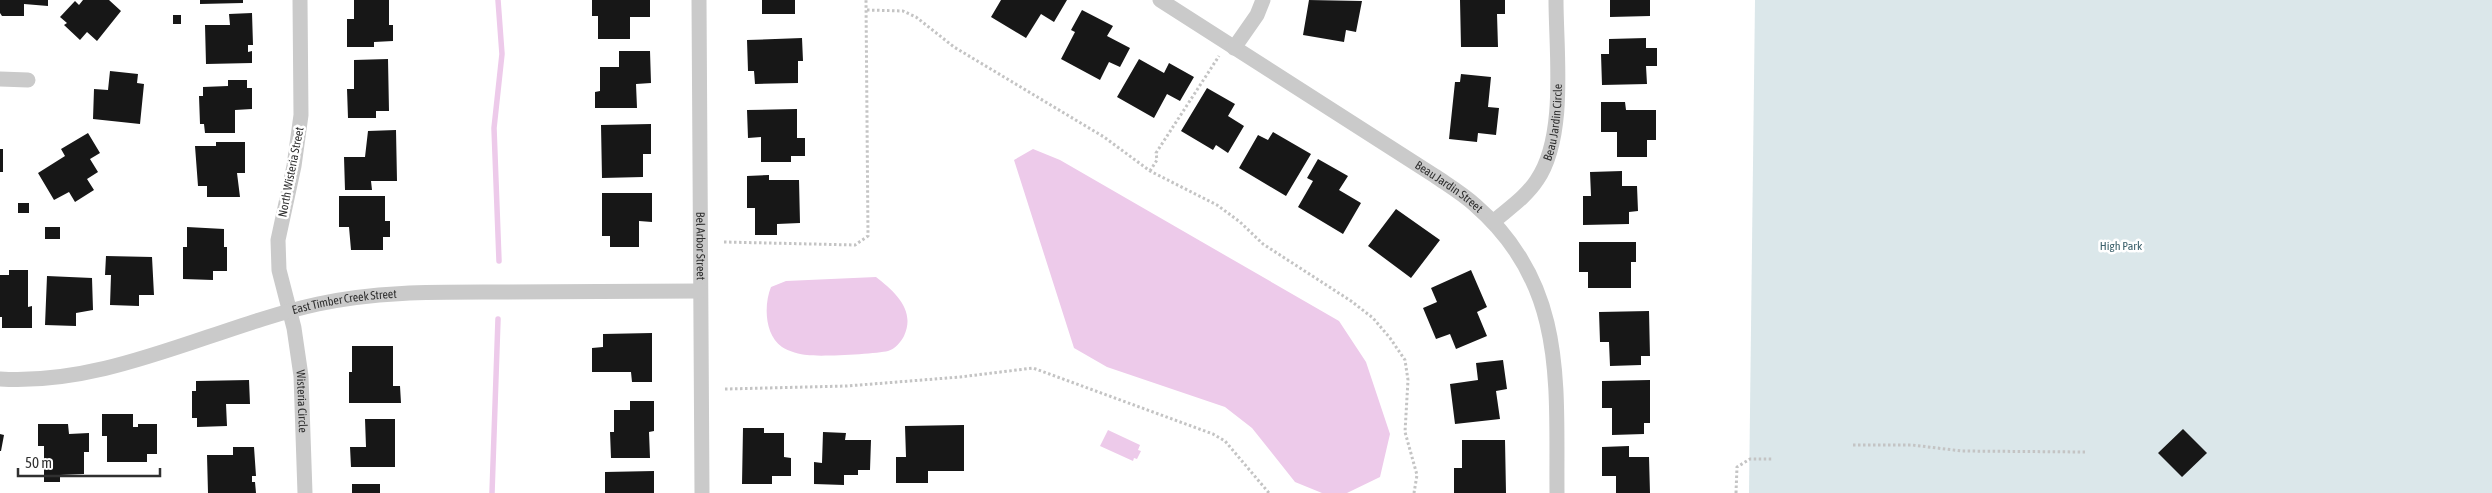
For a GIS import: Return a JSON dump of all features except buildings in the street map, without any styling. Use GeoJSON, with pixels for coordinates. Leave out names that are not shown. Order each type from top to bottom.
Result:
{"type":"FeatureCollection","features":[{"type":"Feature","properties":{"kind":"street","name":"North Wisteria Street"},"geometry":{"type":"LineString","coordinates":[[289,312],[279,270],[278,240],[294,166],[301,115],[300,0]]}},
{"type":"Feature","properties":{"kind":"street","name":"Bel Arbor Street"},"geometry":{"type":"LineString","coordinates":[[699,0],[702,493]]}},
{"type":"Feature","properties":{"kind":"street","name":"Beau Jardin Street"},"geometry":{"type":"LineString","coordinates":[[1160,0],[1442,181],[1475,204],[1493,222],[1521,258],[1537,288],[1547,315],[1556,372],[1557,493]]}},
{"type":"Feature","properties":{"kind":"street"},"geometry":{"type":"LineString","coordinates":[[1234,48],[1258,15],[1263,0]]}},
{"type":"Feature","properties":{"kind":"street","name":"Beau Jardin Circle"},"geometry":{"type":"LineString","coordinates":[[1493,222],[1526,194],[1537,180],[1549,157],[1556,131],[1556,0]]}},
{"type":"Feature","properties":{"kind":"street"},"geometry":{"type":"LineString","coordinates":[[0,79],[28,80]]}},
{"type":"Feature","properties":{"kind":"street","name":"East Timber Creek Street"},"geometry":{"type":"LineString","coordinates":[[0,379],[24,380],[100,370],[243,324],[319,304],[399,294],[700,291]]}},
{"type":"Feature","properties":{"kind":"street","name":"Wisteria Circle"},"geometry":{"type":"LineString","coordinates":[[289,312],[294,328],[301,376],[305,493]]}},
{"type":"Feature","properties":{"kind":"path"},"geometry":{"type":"LineString","coordinates":[[724,242],[855,245],[863,242],[868,236],[866,0]]}},
{"type":"Feature","properties":{"kind":"path"},"geometry":{"type":"LineString","coordinates":[[867,10],[903,11],[916,18],[954,47],[1104,137],[1150,171],[1217,205],[1240,222],[1263,244],[1358,306],[1373,318],[1405,360],[1408,380],[1405,432],[1417,475],[1414,493]]}},
{"type":"Feature","properties":{"kind":"path"},"geometry":{"type":"LineString","coordinates":[[1150,171],[1157,160],[1156,153],[1220,55]]}},
{"type":"Feature","properties":{"kind":"path"},"geometry":{"type":"LineString","coordinates":[[725,389],[847,386],[960,377],[1033,368],[1214,434],[1225,441],[1269,493]]}},
{"type":"Feature","properties":{"kind":"path"},"geometry":{"type":"LineString","coordinates":[[1853,445],[1912,445],[1962,451],[2086,452]]}},
{"type":"Feature","properties":{"kind":"path"},"geometry":{"type":"LineString","coordinates":[[1736,493],[1737,467],[1750,459],[1772,460]]}},
{"type":"Feature","properties":{"kind":"green space","name":"High Park"},"geometry":{"type":"Polygon","coordinates":[[[1755,0],[2492,0],[2492,493],[1749,493],[1755,0]]]}},
{"type":"Feature","properties":{"kind":"shaded area"},"geometry":{"type":"Polygon","coordinates":[[[1033,149],[1060,160],[1339,321],[1366,362],[1390,434],[1380,477],[1347,493],[1322,493],[1295,482],[1252,428],[1225,407],[1107,367],[1074,348],[1014,160],[1033,149]]]}},
{"type":"Feature","properties":{"kind":"shaded area"},"geometry":{"type":"Polygon","coordinates":[[[876,277],[902,302],[907,318],[904,336],[891,350],[848,355],[804,355],[782,347],[772,335],[767,318],[767,302],[771,287],[786,281],[876,277]]]}},
{"type":"Feature","properties":{"kind":"shaded area"},"geometry":{"type":"Polygon","coordinates":[[[1108,430],[1140,445],[1138,450],[1141,451],[1137,459],[1134,458],[1133,461],[1100,446],[1108,430]]]}},
{"type":"Feature","properties":{"kind":"waterway"},"geometry":{"type":"LineString","coordinates":[[498,0],[502,54],[494,128],[499,261]]}},
{"type":"Feature","properties":{"kind":"waterway"},"geometry":{"type":"LineString","coordinates":[[492,493],[498,319]]}}]}
